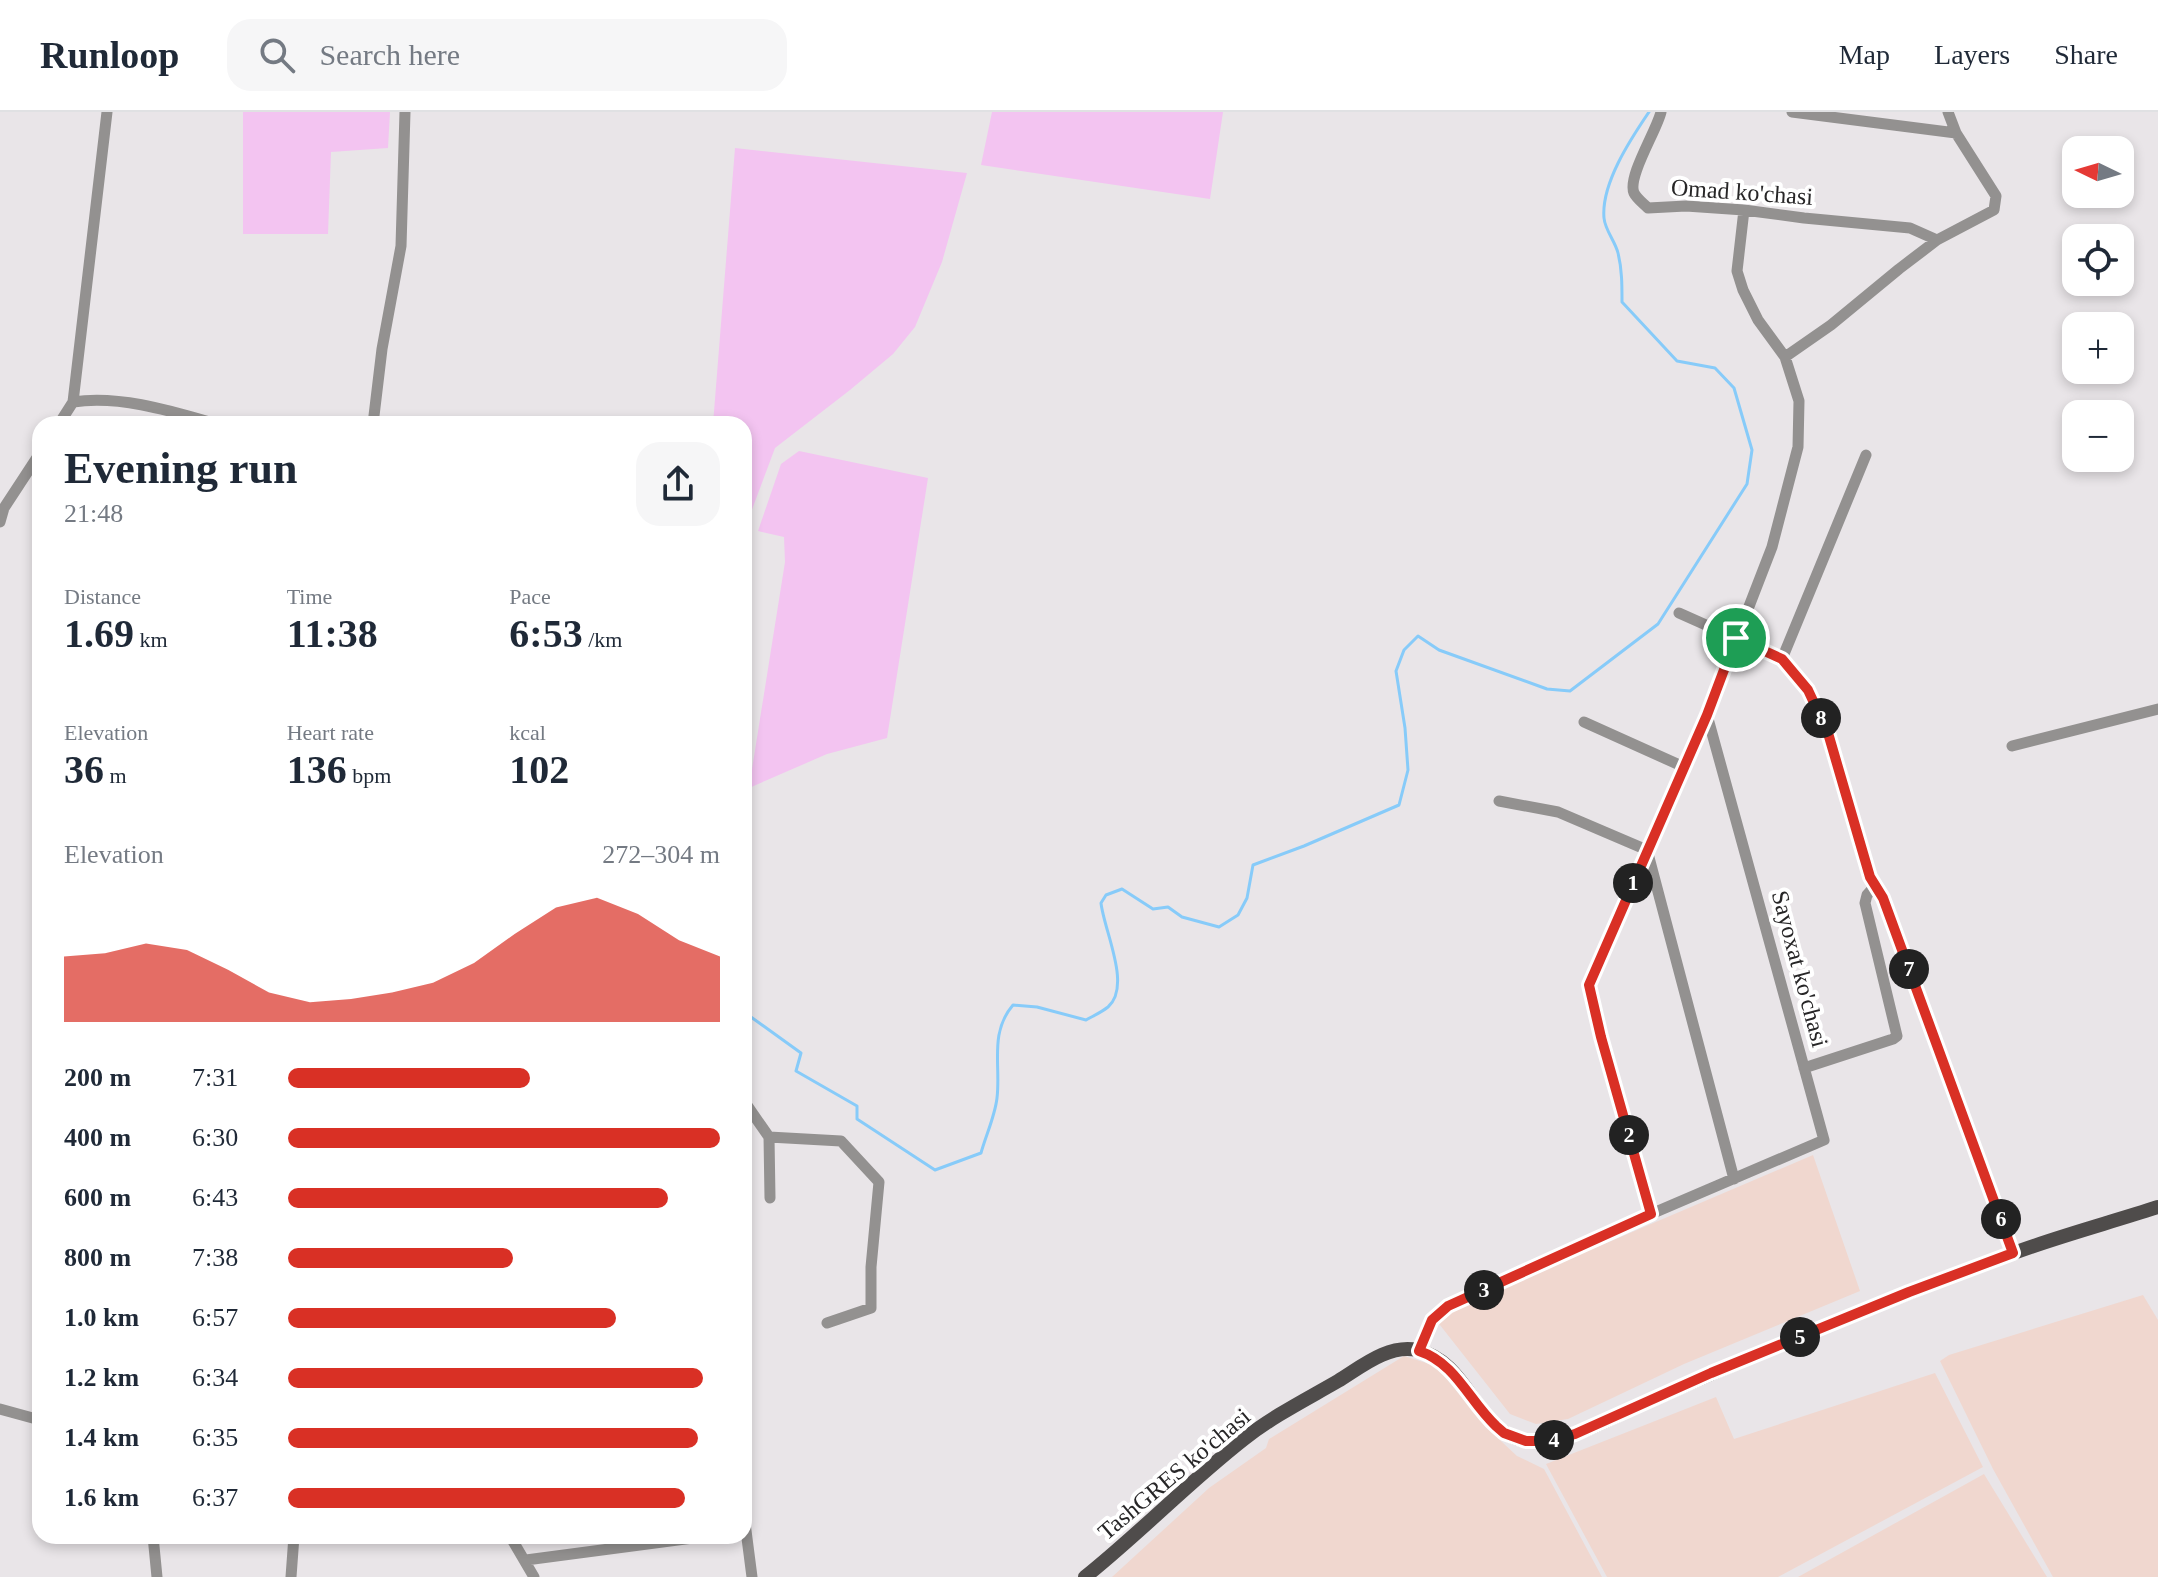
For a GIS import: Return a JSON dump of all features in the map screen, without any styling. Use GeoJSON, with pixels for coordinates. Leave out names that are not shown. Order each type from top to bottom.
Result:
{"type":"FeatureCollection","features":[{"type":"Feature","properties":{"kind":"main road"},"geometry":{"type":"LineString","coordinates":[[1419,1351],[1446,1365],[1488,1419],[1504,1433],[1526,1441],[1550,1441],[1575,1434],[1711,1373],[1909,1292],[2013,1253],[2158,1207]]}},
{"type":"Feature","properties":{"kind":"main road","name":"TashGRES ko'chasi"},"geometry":{"type":"LineString","coordinates":[[1085,1577],[1246,1437],[1374,1359],[1396,1350],[1419,1351]]}},
{"type":"Feature","properties":{"kind":"street"},"geometry":{"type":"LineString","coordinates":[[64,416],[73,402],[107,112]]}},
{"type":"Feature","properties":{"kind":"street"},"geometry":{"type":"LineString","coordinates":[[374,416],[382,349],[401,246],[405,112]]}},
{"type":"Feature","properties":{"kind":"street","name":"Omad ko'chasi"},"geometry":{"type":"LineString","coordinates":[[1661,112],[1659,123],[1641,158],[1633,187],[1635,195],[1648,208],[1686,206],[1744,210],[1910,228],[1937,240]]}},
{"type":"Feature","properties":{"kind":"street"},"geometry":{"type":"LineString","coordinates":[[1792,112],[1956,133]]}},
{"type":"Feature","properties":{"kind":"street"},"geometry":{"type":"LineString","coordinates":[[1785,357],[1831,325],[1937,240],[1994,210],[1996,196],[1956,133],[1948,112]]}},
{"type":"Feature","properties":{"kind":"street"},"geometry":{"type":"LineString","coordinates":[[1651,1214],[1589,985],[1707,715],[1772,547],[1798,447],[1799,401],[1785,357],[1758,320],[1737,271],[1744,210]]}},
{"type":"Feature","properties":{"kind":"street"},"geometry":{"type":"LineString","coordinates":[[73,402],[120,402],[188,416]]}},
{"type":"Feature","properties":{"kind":"street"},"geometry":{"type":"LineString","coordinates":[[1782,659],[1866,455]]}},
{"type":"Feature","properties":{"kind":"street"},"geometry":{"type":"LineString","coordinates":[[0,522],[4,508],[32,465]]}},
{"type":"Feature","properties":{"kind":"street"},"geometry":{"type":"LineString","coordinates":[[1679,613],[1782,659],[1808,690],[1828,733],[1870,877],[1883,898],[2013,1253]]}},
{"type":"Feature","properties":{"kind":"street"},"geometry":{"type":"LineString","coordinates":[[2012,746],[2158,709]]}},
{"type":"Feature","properties":{"kind":"street","name":"Sayoxat ko'chasi"},"geometry":{"type":"LineString","coordinates":[[1419,1351],[1432,1320],[1448,1306],[1824,1140],[1707,715]]}},
{"type":"Feature","properties":{"kind":"street"},"geometry":{"type":"LineString","coordinates":[[1584,722],[1684,767]]}},
{"type":"Feature","properties":{"kind":"street"},"geometry":{"type":"LineString","coordinates":[[1499,801],[1558,812],[1647,850]]}},
{"type":"Feature","properties":{"kind":"street"},"geometry":{"type":"LineString","coordinates":[[1647,850],[1734,1179]]}},
{"type":"Feature","properties":{"kind":"street"},"geometry":{"type":"LineString","coordinates":[[1804,1068],[1897,1036],[1865,903],[1875,886]]}},
{"type":"Feature","properties":{"kind":"street"},"geometry":{"type":"LineString","coordinates":[[752,1113],[769,1137],[770,1198]]}},
{"type":"Feature","properties":{"kind":"street"},"geometry":{"type":"LineString","coordinates":[[769,1137],[841,1141],[879,1182],[871,1267],[871,1308],[827,1323]]}},
{"type":"Feature","properties":{"kind":"street"},"geometry":{"type":"LineString","coordinates":[[0,1409],[32,1418]]}},
{"type":"Feature","properties":{"kind":"street"},"geometry":{"type":"LineString","coordinates":[[154,1544],[157,1577]]}},
{"type":"Feature","properties":{"kind":"street"},"geometry":{"type":"LineString","coordinates":[[291,1577],[293,1544]]}},
{"type":"Feature","properties":{"kind":"street"},"geometry":{"type":"LineString","coordinates":[[515,1544],[534,1577]]}},
{"type":"Feature","properties":{"kind":"street"},"geometry":{"type":"LineString","coordinates":[[526,1560],[647,1544]]}},
{"type":"Feature","properties":{"kind":"street"},"geometry":{"type":"LineString","coordinates":[[747,1544],[752,1577]]}},
{"type":"Feature","properties":{"kind":"shaded area"},"geometry":{"type":"Polygon","coordinates":[[[243,112],[390,112],[388,148],[331,152],[328,234],[243,234],[243,112]]]}},
{"type":"Feature","properties":{"kind":"shaded area"},"geometry":{"type":"Polygon","coordinates":[[[992,112],[1223,112],[1210,199],[981,165],[992,112]]]}},
{"type":"Feature","properties":{"kind":"shaded area"},"geometry":{"type":"Polygon","coordinates":[[[735,148],[967,173],[942,262],[915,327],[893,354],[775,448],[752,510],[752,416],[714,416],[735,148]]]}},
{"type":"Feature","properties":{"kind":"shaded area"},"geometry":{"type":"Polygon","coordinates":[[[799,451],[928,478],[887,738],[827,754],[752,787],[752,769],[785,562],[784,537],[758,531],[781,464],[799,451]]]}},
{"type":"Feature","properties":{"kind":"shaded area"},"geometry":{"type":"Polygon","coordinates":[[[1813,1155],[1860,1291],[1684,1364],[1568,1419],[1536,1424],[1510,1414],[1436,1320],[1454,1308],[1813,1155]]]}},
{"type":"Feature","properties":{"kind":"shaded area"},"geometry":{"type":"Polygon","coordinates":[[[2143,1295],[2158,1320],[2158,1577],[2053,1577],[1993,1469],[1940,1361],[1949,1355],[2143,1295]]]}},
{"type":"Feature","properties":{"kind":"shaded area"},"geometry":{"type":"Polygon","coordinates":[[[1404,1356],[1436,1366],[1486,1427],[1517,1456],[1544,1469],[1602,1577],[1112,1577],[1209,1488],[1266,1448],[1269,1439],[1404,1356]]]}},
{"type":"Feature","properties":{"kind":"shaded area"},"geometry":{"type":"Polygon","coordinates":[[[1935,1373],[1983,1467],[1778,1577],[1607,1577],[1546,1464],[1716,1397],[1734,1439],[1935,1373]]]}},
{"type":"Feature","properties":{"kind":"shaded area"},"geometry":{"type":"Polygon","coordinates":[[[1984,1474],[2047,1577],[1798,1577],[1984,1474]]]}},
{"type":"Feature","properties":{"kind":"waterway"},"geometry":{"type":"LineString","coordinates":[[752,1018],[801,1053],[796,1071],[857,1106],[857,1119],[935,1170],[981,1153],[997,1098],[998,1038],[1013,1005],[1037,1007],[1086,1020],[1108,1007],[1115,998],[1115,958],[1101,903],[1106,895],[1122,889],[1153,909],[1168,907],[1182,917],[1219,927],[1238,915],[1247,898],[1253,865],[1399,805],[1408,770],[1396,671],[1404,650],[1418,636],[1439,650],[1547,689],[1570,691],[1658,624],[1747,484],[1752,450],[1734,388],[1715,368],[1677,361],[1622,302],[1619,259],[1605,222],[1604,205],[1618,163],[1649,112]]}},
{"type":"Feature","properties":{"kind":"route"},"geometry":{"type":"LineString","coordinates":[[1736,638],[1782,659],[1808,690],[1828,733],[1870,877],[1883,898],[2013,1253],[1711,1373],[1575,1434],[1550,1441],[1526,1441],[1504,1433],[1488,1419],[1446,1365],[1419,1351],[1432,1320],[1448,1306],[1651,1214],[1589,985],[1707,715],[1736,638]]}}]}
